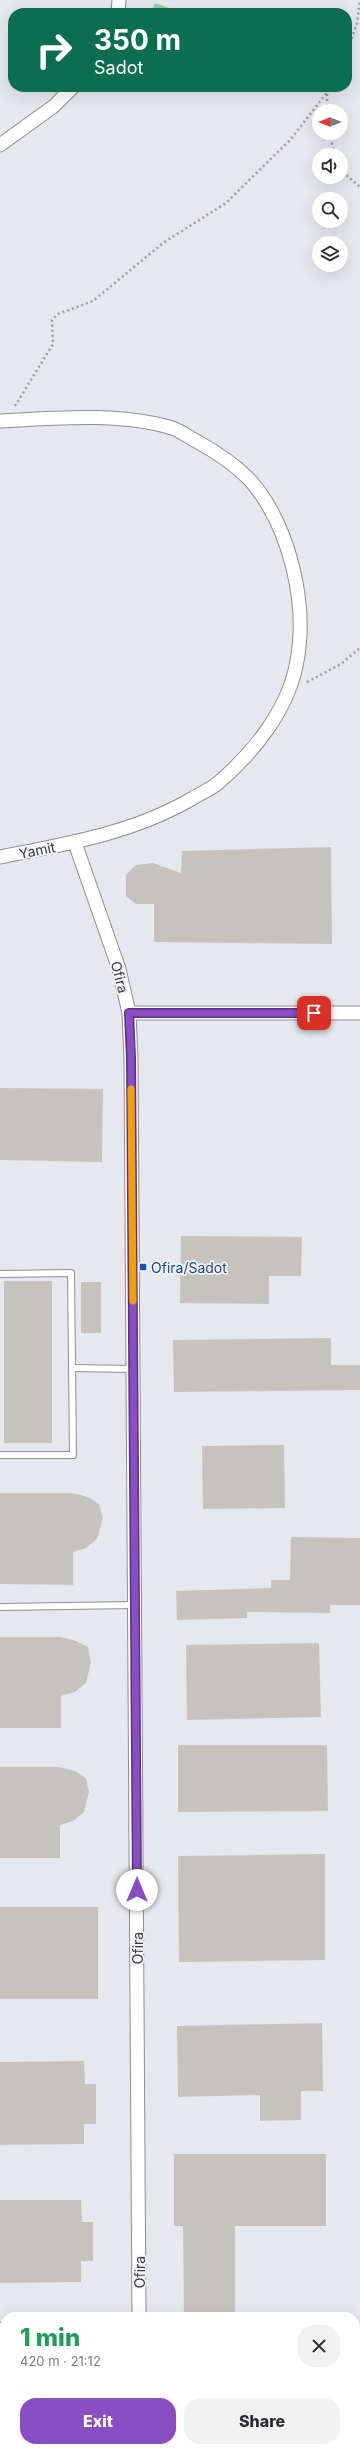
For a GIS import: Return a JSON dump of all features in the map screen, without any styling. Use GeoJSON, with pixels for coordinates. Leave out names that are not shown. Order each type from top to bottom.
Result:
{"type":"FeatureCollection","features":[{"type":"Feature","properties":{"kind":"street"},"geometry":{"type":"LineString","coordinates":[[0,145],[54,106],[68,92]]}},
{"type":"Feature","properties":{"kind":"street","name":"Yamit"},"geometry":{"type":"LineString","coordinates":[[0,421],[49,418],[122,419],[173,428],[213,451],[248,479],[274,514],[298,592],[301,628],[296,667],[280,709],[250,751],[216,784],[154,819],[75,843],[0,857]]}},
{"type":"Feature","properties":{"kind":"street","name":"Ofira"},"geometry":{"type":"LineString","coordinates":[[75,843],[119,969],[129,1013],[131,1058],[139,2312]]}},
{"type":"Feature","properties":{"kind":"street"},"geometry":{"type":"LineString","coordinates":[[129,1013],[360,1013]]}},
{"type":"Feature","properties":{"kind":"lane"},"geometry":{"type":"LineString","coordinates":[[0,1274],[72,1273],[73,1454],[0,1455]]}},
{"type":"Feature","properties":{"kind":"lane"},"geometry":{"type":"LineString","coordinates":[[72,1368],[133,1369]]}},
{"type":"Feature","properties":{"kind":"lane"},"geometry":{"type":"LineString","coordinates":[[0,1607],[135,1605]]}},
{"type":"Feature","properties":{"kind":"path"},"geometry":{"type":"LineString","coordinates":[[352,38],[357,23],[360,0]]}},
{"type":"Feature","properties":{"kind":"path"},"geometry":{"type":"LineString","coordinates":[[327,104],[328,92]]}},
{"type":"Feature","properties":{"kind":"path"},"geometry":{"type":"LineString","coordinates":[[15,420],[15,404],[53,344],[52,320],[58,314],[93,301],[163,243],[226,203],[291,139],[328,92]]}},
{"type":"Feature","properties":{"kind":"path"},"geometry":{"type":"LineString","coordinates":[[348,177],[360,187]]}},
{"type":"Feature","properties":{"kind":"green space"},"geometry":{"type":"Polygon","coordinates":[[[155,3],[170,8],[153,8],[155,3]]]}},
{"type":"Feature","properties":{"kind":"building"},"geometry":{"type":"Polygon","coordinates":[[[331,847],[332,944],[154,942],[154,904],[136,904],[126,896],[126,875],[136,865],[153,863],[181,873],[182,851],[331,847]]]}},
{"type":"Feature","properties":{"kind":"building"},"geometry":{"type":"Polygon","coordinates":[[[0,1088],[103,1089],[102,1162],[0,1160],[0,1088]]]}},
{"type":"Feature","properties":{"kind":"building"},"geometry":{"type":"Polygon","coordinates":[[[181,1236],[302,1237],[301,1276],[269,1276],[269,1304],[180,1303],[181,1236]]]}},
{"type":"Feature","properties":{"kind":"building"},"geometry":{"type":"Polygon","coordinates":[[[4,1281],[52,1281],[52,1443],[4,1443],[4,1281]]]}},
{"type":"Feature","properties":{"kind":"building"},"geometry":{"type":"Polygon","coordinates":[[[81,1282],[101,1282],[101,1333],[81,1333],[81,1282]]]}},
{"type":"Feature","properties":{"kind":"building"},"geometry":{"type":"Polygon","coordinates":[[[331,1338],[331,1365],[360,1365],[360,1390],[174,1392],[173,1340],[331,1338]]]}},
{"type":"Feature","properties":{"kind":"building"},"geometry":{"type":"Polygon","coordinates":[[[284,1445],[285,1508],[203,1509],[202,1446],[284,1445]]]}},
{"type":"Feature","properties":{"kind":"building"},"geometry":{"type":"Polygon","coordinates":[[[0,1493],[72,1493],[88,1497],[99,1504],[103,1518],[97,1539],[86,1548],[73,1552],[73,1585],[0,1584],[0,1493]]]}},
{"type":"Feature","properties":{"kind":"building"},"geometry":{"type":"Polygon","coordinates":[[[291,1537],[360,1538],[360,1605],[330,1605],[330,1613],[247,1612],[247,1618],[177,1620],[176,1591],[271,1588],[271,1580],[290,1580],[291,1537]]]}},
{"type":"Feature","properties":{"kind":"building"},"geometry":{"type":"Polygon","coordinates":[[[0,1637],[61,1637],[76,1641],[88,1647],[91,1662],[86,1683],[75,1692],[61,1696],[61,1728],[0,1728],[0,1637]]]}},
{"type":"Feature","properties":{"kind":"building"},"geometry":{"type":"Polygon","coordinates":[[[319,1643],[321,1717],[187,1720],[186,1645],[319,1643]]]}},
{"type":"Feature","properties":{"kind":"building"},"geometry":{"type":"Polygon","coordinates":[[[178,1745],[327,1745],[328,1811],[178,1812],[178,1745]]]}},
{"type":"Feature","properties":{"kind":"building"},"geometry":{"type":"Polygon","coordinates":[[[0,1767],[59,1767],[75,1771],[86,1778],[89,1792],[84,1812],[73,1821],[60,1825],[60,1858],[0,1858],[0,1767]]]}},
{"type":"Feature","properties":{"kind":"building"},"geometry":{"type":"Polygon","coordinates":[[[325,1854],[325,1960],[179,1962],[178,1856],[325,1854]]]}},
{"type":"Feature","properties":{"kind":"building"},"geometry":{"type":"Polygon","coordinates":[[[0,1907],[98,1907],[98,1999],[0,1999],[0,1907]]]}},
{"type":"Feature","properties":{"kind":"building"},"geometry":{"type":"Polygon","coordinates":[[[322,2023],[323,2091],[301,2091],[301,2120],[260,2121],[260,2095],[178,2097],[177,2026],[322,2023]]]}},
{"type":"Feature","properties":{"kind":"building"},"geometry":{"type":"Polygon","coordinates":[[[84,2061],[85,2084],[96,2084],[96,2124],[84,2124],[84,2144],[0,2145],[0,2062],[84,2061]]]}},
{"type":"Feature","properties":{"kind":"building"},"geometry":{"type":"Polygon","coordinates":[[[174,2154],[326,2154],[326,2226],[235,2226],[235,2312],[184,2312],[183,2226],[174,2226],[174,2154]]]}},
{"type":"Feature","properties":{"kind":"building"},"geometry":{"type":"Polygon","coordinates":[[[0,2200],[81,2200],[82,2222],[93,2222],[93,2261],[81,2261],[81,2282],[0,2283],[0,2200]]]}},
{"type":"Feature","properties":{"kind":"slow traffic"},"geometry":{"type":"LineString","coordinates":[[131,1089],[133,1301]]}},
{"type":"Feature","properties":{"kind":"place","name":"Ofira/Sadot"},"geometry":{"type":"Point","coordinates":[143,1267]}},
{"type":"Feature","properties":{"kind":"route"},"geometry":{"type":"LineString","coordinates":[[137,1890],[131,1058],[129,1013],[314,1013]]}}]}
